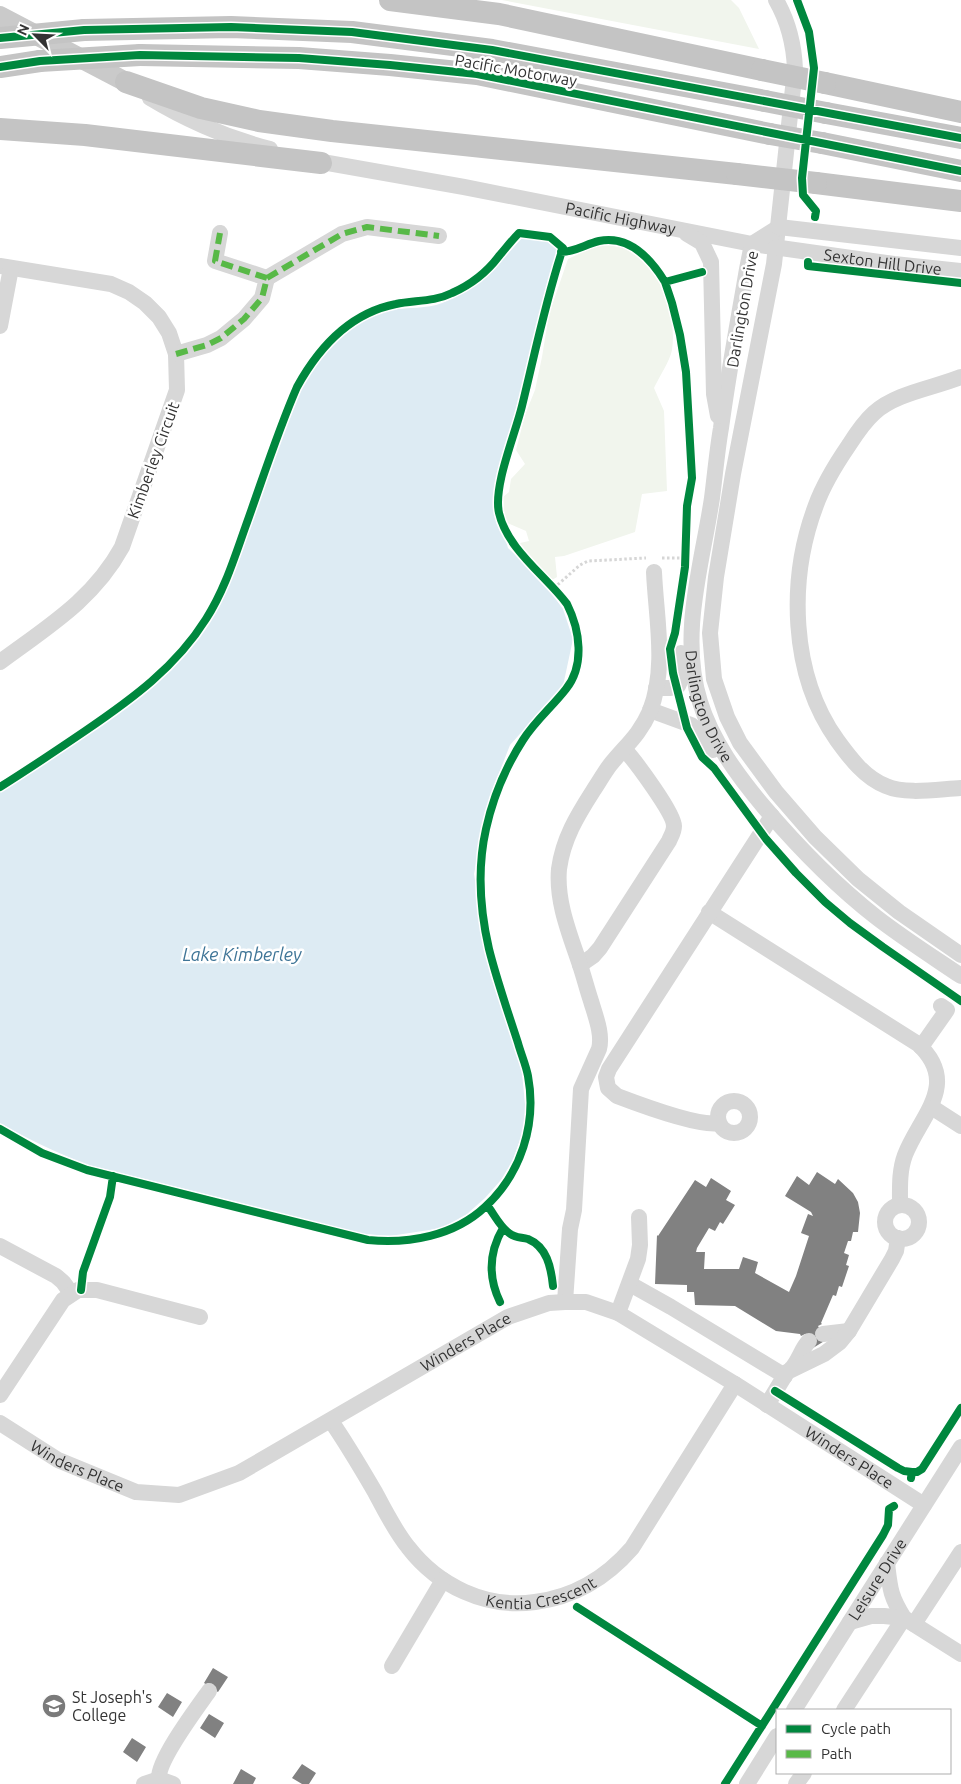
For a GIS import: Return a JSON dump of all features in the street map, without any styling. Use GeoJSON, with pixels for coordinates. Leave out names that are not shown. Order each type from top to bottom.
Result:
{"type":"FeatureCollection","features":[{"type":"Feature","properties":{"kind":"highway"},"geometry":{"type":"LineString","coordinates":[[390,0],[499,14],[961,112]]}},
{"type":"Feature","properties":{"kind":"highway","name":"Pacific Motorway"},"geometry":{"type":"LineString","coordinates":[[0,38],[84,30],[231,27],[352,32],[492,50],[961,138]]}},
{"type":"Feature","properties":{"kind":"highway","name":"Pacific Motorway"},"geometry":{"type":"LineString","coordinates":[[0,67],[40,61],[140,55],[299,58],[477,74],[961,171]]}},
{"type":"Feature","properties":{"kind":"highway"},"geometry":{"type":"LineString","coordinates":[[126,82],[202,108],[259,121],[332,131],[737,174],[961,201]]}},
{"type":"Feature","properties":{"kind":"highway"},"geometry":{"type":"LineString","coordinates":[[0,129],[85,136],[322,163]]}},
{"type":"Feature","properties":{"kind":"main road"},"geometry":{"type":"LineString","coordinates":[[0,16],[126,82]]}},
{"type":"Feature","properties":{"kind":"street"},"geometry":{"type":"LineString","coordinates":[[776,0],[789,30],[795,70],[779,227]]}},
{"type":"Feature","properties":{"kind":"street","name":"Pacific Highway"},"geometry":{"type":"LineString","coordinates":[[126,82],[159,104],[222,134],[322,163],[464,187],[676,230],[777,248]]}},
{"type":"Feature","properties":{"kind":"street"},"geometry":{"type":"LineString","coordinates":[[176,354],[207,345],[221,338],[244,319],[262,298],[267,278],[342,234],[367,227],[439,236]]}},
{"type":"Feature","properties":{"kind":"street","name":"Darlington Drive"},"geometry":{"type":"LineString","coordinates":[[779,227],[752,244],[721,428],[712,498],[690,634],[692,670],[707,723],[727,759],[772,816],[820,868],[876,917],[961,976]]}},
{"type":"Feature","properties":{"kind":"street","name":"Darlington Drive"},"geometry":{"type":"LineString","coordinates":[[779,227],[777,248],[733,474],[716,577],[710,632],[714,679],[727,717],[740,743],[776,792],[815,837],[858,879],[899,912],[961,955]]}},
{"type":"Feature","properties":{"kind":"street","name":"Sexton Hill Drive"},"geometry":{"type":"LineString","coordinates":[[779,227],[961,248]]}},
{"type":"Feature","properties":{"kind":"street"},"geometry":{"type":"LineString","coordinates":[[676,230],[698,239],[710,258],[714,394],[721,428]]}},
{"type":"Feature","properties":{"kind":"street"},"geometry":{"type":"LineString","coordinates":[[220,233],[215,261],[267,278]]}},
{"type":"Feature","properties":{"kind":"street","name":"Sexton Hill Drive"},"geometry":{"type":"LineString","coordinates":[[777,248],[961,271]]}},
{"type":"Feature","properties":{"kind":"street"},"geometry":{"type":"LineString","coordinates":[[0,326],[5,267]]}},
{"type":"Feature","properties":{"kind":"street","name":"Kimberley Circuit"},"geometry":{"type":"LineString","coordinates":[[0,662],[86,596],[111,566],[122,547],[177,390],[176,354],[169,333],[159,317],[145,303],[129,292],[111,284],[5,267]]}},
{"type":"Feature","properties":{"kind":"street"},"geometry":{"type":"LineString","coordinates":[[961,377],[889,403],[874,413],[862,426],[834,466],[816,504],[803,548],[800,565],[799,594],[801,642],[808,679],[826,722],[854,762],[876,782],[891,788],[906,790],[961,788]]}},
{"type":"Feature","properties":{"kind":"street"},"geometry":{"type":"LineString","coordinates":[[565,1302],[570,1229],[574,1210],[581,1089],[601,1042],[596,1018],[569,933],[561,900],[559,878],[561,855],[566,837],[579,812],[611,765],[636,737],[650,710],[656,688],[660,655],[654,572]]}},
{"type":"Feature","properties":{"kind":"street"},"geometry":{"type":"LineString","coordinates":[[656,688],[674,688],[680,683],[682,674],[681,654],[690,634]]}},
{"type":"Feature","properties":{"kind":"street"},"geometry":{"type":"LineString","coordinates":[[650,710],[691,725],[698,730],[712,749],[727,759]]}},
{"type":"Feature","properties":{"kind":"street"},"geometry":{"type":"LineString","coordinates":[[580,965],[593,956],[600,948],[668,841],[674,828],[672,819],[659,797],[643,772],[625,750]]}},
{"type":"Feature","properties":{"kind":"street"},"geometry":{"type":"LineString","coordinates":[[719,1123],[709,1124],[690,1120],[622,1098],[610,1091],[606,1081],[609,1069],[772,816]]}},
{"type":"Feature","properties":{"kind":"street"},"geometry":{"type":"LineString","coordinates":[[709,912],[921,1046],[932,1060],[939,1075],[938,1095],[933,1108],[909,1146],[901,1166],[900,1205]]}},
{"type":"Feature","properties":{"kind":"street"},"geometry":{"type":"LineString","coordinates":[[921,1046],[947,1010],[941,1006]]}},
{"type":"Feature","properties":{"kind":"street"},"geometry":{"type":"LineString","coordinates":[[933,1108],[961,1126]]}},
{"type":"Feature","properties":{"kind":"street"},"geometry":{"type":"LineString","coordinates":[[900,1205],[908,1206],[915,1211],[919,1223],[913,1234],[906,1238],[898,1238],[890,1234],[885,1222],[889,1211],[900,1205]]}},
{"type":"Feature","properties":{"kind":"street"},"geometry":{"type":"LineString","coordinates":[[618,1313],[636,1267],[640,1245],[639,1217]]}},
{"type":"Feature","properties":{"kind":"street"},"geometry":{"type":"LineString","coordinates":[[786,1374],[824,1354],[840,1342],[895,1255],[898,1238]]}},
{"type":"Feature","properties":{"kind":"street"},"geometry":{"type":"LineString","coordinates":[[0,1246],[56,1276],[71,1294]]}},
{"type":"Feature","properties":{"kind":"street"},"geometry":{"type":"LineString","coordinates":[[630,1284],[786,1374]]}},
{"type":"Feature","properties":{"kind":"street"},"geometry":{"type":"LineString","coordinates":[[0,1395],[55,1310],[71,1294],[82,1290],[97,1290],[200,1317]]}},
{"type":"Feature","properties":{"kind":"street","name":"Winders Place"},"geometry":{"type":"LineString","coordinates":[[0,1423],[58,1460],[136,1492],[179,1495],[239,1474],[508,1316],[549,1303],[586,1302],[618,1313],[767,1404],[924,1505]]}},
{"type":"Feature","properties":{"kind":"street"},"geometry":{"type":"LineString","coordinates":[[767,1404],[786,1374],[798,1360],[806,1344],[816,1338],[848,1331]]}},
{"type":"Feature","properties":{"kind":"street","name":"Kentia Crescent"},"geometry":{"type":"LineString","coordinates":[[331,1421],[404,1542],[426,1566],[460,1591],[480,1598],[517,1603],[540,1602],[575,1592],[598,1580],[632,1548],[735,1384]]}},
{"type":"Feature","properties":{"kind":"street","name":"Leisure Drive"},"geometry":{"type":"LineString","coordinates":[[795,1709],[961,1447]]}},
{"type":"Feature","properties":{"kind":"street"},"geometry":{"type":"LineString","coordinates":[[845,1709],[961,1552]]}},
{"type":"Feature","properties":{"kind":"street"},"geometry":{"type":"LineString","coordinates":[[887,1563],[893,1601],[909,1621],[961,1654]]}},
{"type":"Feature","properties":{"kind":"street"},"geometry":{"type":"LineString","coordinates":[[392,1666],[443,1580]]}},
{"type":"Feature","properties":{"kind":"street"},"geometry":{"type":"LineString","coordinates":[[850,1622],[871,1616],[884,1616],[909,1621]]}},
{"type":"Feature","properties":{"kind":"street"},"geometry":{"type":"LineString","coordinates":[[159,1782],[159,1772],[168,1754],[209,1691]]}},
{"type":"Feature","properties":{"kind":"street"},"geometry":{"type":"LineString","coordinates":[[747,1784],[776,1738]]}},
{"type":"Feature","properties":{"kind":"path"},"geometry":{"type":"LineString","coordinates":[[548,581],[556,590],[580,565],[588,561],[686,554],[685,567]]}},
{"type":"Feature","properties":{"kind":"shaded area"},"geometry":{"type":"Polygon","coordinates":[[[502,0],[731,0],[739,8],[759,49],[502,0]]]}},
{"type":"Feature","properties":{"kind":"shaded area"},"geometry":{"type":"Polygon","coordinates":[[[611,245],[630,249],[651,266],[659,279],[669,307],[672,322],[672,350],[654,388],[664,411],[667,491],[642,494],[635,532],[564,556],[555,557],[557,577],[547,583],[520,556],[520,543],[529,541],[526,531],[505,522],[503,497],[509,492],[511,479],[525,464],[516,450],[525,415],[535,390],[549,314],[568,259],[595,246],[611,245]]]}},
{"type":"Feature","properties":{"kind":"water","name":"Lake Kimberley"},"geometry":{"type":"Polygon","coordinates":[[[522,238],[550,240],[560,248],[509,434],[494,500],[508,548],[541,579],[563,609],[573,639],[563,686],[510,745],[489,799],[474,874],[490,974],[521,1062],[526,1115],[513,1160],[501,1180],[467,1214],[442,1228],[390,1236],[365,1234],[85,1164],[42,1145],[0,1123],[0,789],[93,730],[142,696],[176,664],[193,644],[207,622],[230,577],[299,390],[317,363],[337,339],[362,321],[376,315],[392,310],[436,305],[465,291],[485,275],[522,238]]]}},
{"type":"Feature","properties":{"kind":"building"},"geometry":{"type":"Polygon","coordinates":[[[817,1172],[835,1184],[838,1179],[853,1193],[858,1202],[860,1213],[858,1232],[853,1232],[851,1241],[848,1241],[844,1253],[849,1255],[846,1265],[849,1266],[842,1287],[839,1286],[836,1296],[833,1295],[822,1324],[818,1326],[826,1340],[813,1348],[805,1334],[801,1336],[800,1334],[776,1331],[735,1306],[695,1305],[694,1292],[687,1292],[687,1285],[655,1284],[657,1235],[695,1180],[706,1187],[711,1178],[731,1191],[726,1200],[735,1205],[723,1224],[720,1222],[715,1231],[709,1228],[697,1248],[696,1252],[705,1252],[704,1269],[739,1269],[743,1257],[758,1262],[755,1273],[789,1292],[809,1236],[801,1233],[808,1214],[813,1216],[811,1212],[785,1196],[797,1176],[809,1185],[817,1172]]]}},
{"type":"Feature","properties":{"kind":"building"},"geometry":{"type":"Polygon","coordinates":[[[213,1668],[228,1677],[218,1692],[204,1683],[213,1668]]]}},
{"type":"Feature","properties":{"kind":"building"},"geometry":{"type":"Polygon","coordinates":[[[167,1693],[182,1702],[173,1717],[158,1707],[167,1693]]]}},
{"type":"Feature","properties":{"kind":"building"},"geometry":{"type":"Polygon","coordinates":[[[209,1714],[224,1723],[215,1738],[200,1728],[209,1714]]]}},
{"type":"Feature","properties":{"kind":"building"},"geometry":{"type":"Polygon","coordinates":[[[132,1738],[146,1747],[137,1762],[123,1752],[132,1738]]]}},
{"type":"Feature","properties":{"kind":"building"},"geometry":{"type":"Polygon","coordinates":[[[302,1764],[316,1773],[309,1784],[302,1784],[292,1778],[302,1764]]]}},
{"type":"Feature","properties":{"kind":"building"},"geometry":{"type":"Polygon","coordinates":[[[241,1769],[256,1778],[253,1784],[233,1784],[241,1769]]]}},
{"type":"Feature","properties":{"kind":"marked path"},"geometry":{"type":"LineString","coordinates":[[267,278],[342,234],[367,227],[439,236]]}},
{"type":"Feature","properties":{"kind":"marked path"},"geometry":{"type":"LineString","coordinates":[[176,354],[207,345],[221,338],[244,319],[262,298],[267,278],[215,261],[220,233]]}},
{"type":"Feature","properties":{"kind":"cycle path"},"geometry":{"type":"LineString","coordinates":[[797,0],[809,32],[814,68],[802,178],[803,195],[816,211],[815,217]]}},
{"type":"Feature","properties":{"kind":"cycle path"},"geometry":{"type":"LineString","coordinates":[[0,38],[84,30],[231,27],[352,32],[492,50],[961,138]]}},
{"type":"Feature","properties":{"kind":"cycle path"},"geometry":{"type":"LineString","coordinates":[[0,67],[40,61],[140,55],[299,58],[477,74],[961,171]]}},
{"type":"Feature","properties":{"kind":"cycle path"},"geometry":{"type":"LineString","coordinates":[[0,787],[120,707],[167,667],[194,636],[206,619],[228,575],[276,439],[297,387],[315,358],[338,334],[364,315],[379,309],[396,304],[438,298],[459,290],[484,273],[519,233],[550,237],[563,248],[502,475],[498,502],[503,526],[518,550],[567,604],[575,625],[578,647],[578,658],[572,680],[561,696],[528,733],[505,772],[492,806],[481,859],[482,904],[489,949],[526,1068],[530,1094],[528,1130],[517,1164],[508,1179],[498,1194],[485,1207],[459,1225],[430,1236],[415,1239],[399,1241],[368,1240],[87,1170],[42,1153],[0,1129]]}},
{"type":"Feature","properties":{"kind":"cycle path"},"geometry":{"type":"LineString","coordinates":[[561,252],[571,251],[599,241],[610,240],[629,245],[646,257],[665,282],[702,272]]}},
{"type":"Feature","properties":{"kind":"cycle path"},"geometry":{"type":"LineString","coordinates":[[808,262],[808,266],[961,283]]}},
{"type":"Feature","properties":{"kind":"cycle path"},"geometry":{"type":"LineString","coordinates":[[665,282],[680,335],[686,372],[692,478],[687,506],[685,567],[675,633],[670,649],[673,673],[687,728],[702,757],[714,768],[766,839],[825,902],[850,923],[961,1001]]}},
{"type":"Feature","properties":{"kind":"cycle path"},"geometry":{"type":"LineString","coordinates":[[81,1290],[83,1272],[110,1197],[113,1176]]}},
{"type":"Feature","properties":{"kind":"cycle path"},"geometry":{"type":"LineString","coordinates":[[487,1205],[506,1230],[514,1236],[528,1239],[540,1247],[547,1258],[553,1286]]}},
{"type":"Feature","properties":{"kind":"cycle path"},"geometry":{"type":"LineString","coordinates":[[500,1302],[493,1283],[492,1265],[495,1246],[503,1228]]}},
{"type":"Feature","properties":{"kind":"cycle path"},"geometry":{"type":"LineString","coordinates":[[775,1391],[898,1468],[912,1472]]}},
{"type":"Feature","properties":{"kind":"cycle path"},"geometry":{"type":"LineString","coordinates":[[911,1478],[912,1472],[922,1469],[961,1408]]}},
{"type":"Feature","properties":{"kind":"cycle path"},"geometry":{"type":"LineString","coordinates":[[725,1784],[883,1535],[888,1525],[889,1509],[894,1506]]}},
{"type":"Feature","properties":{"kind":"cycle path"},"geometry":{"type":"LineString","coordinates":[[577,1607],[762,1726]]}},
{"type":"Feature","properties":{"kind":"place","name":"St Joseph's College"},"geometry":{"type":"Point","coordinates":[54,1706]}}]}
